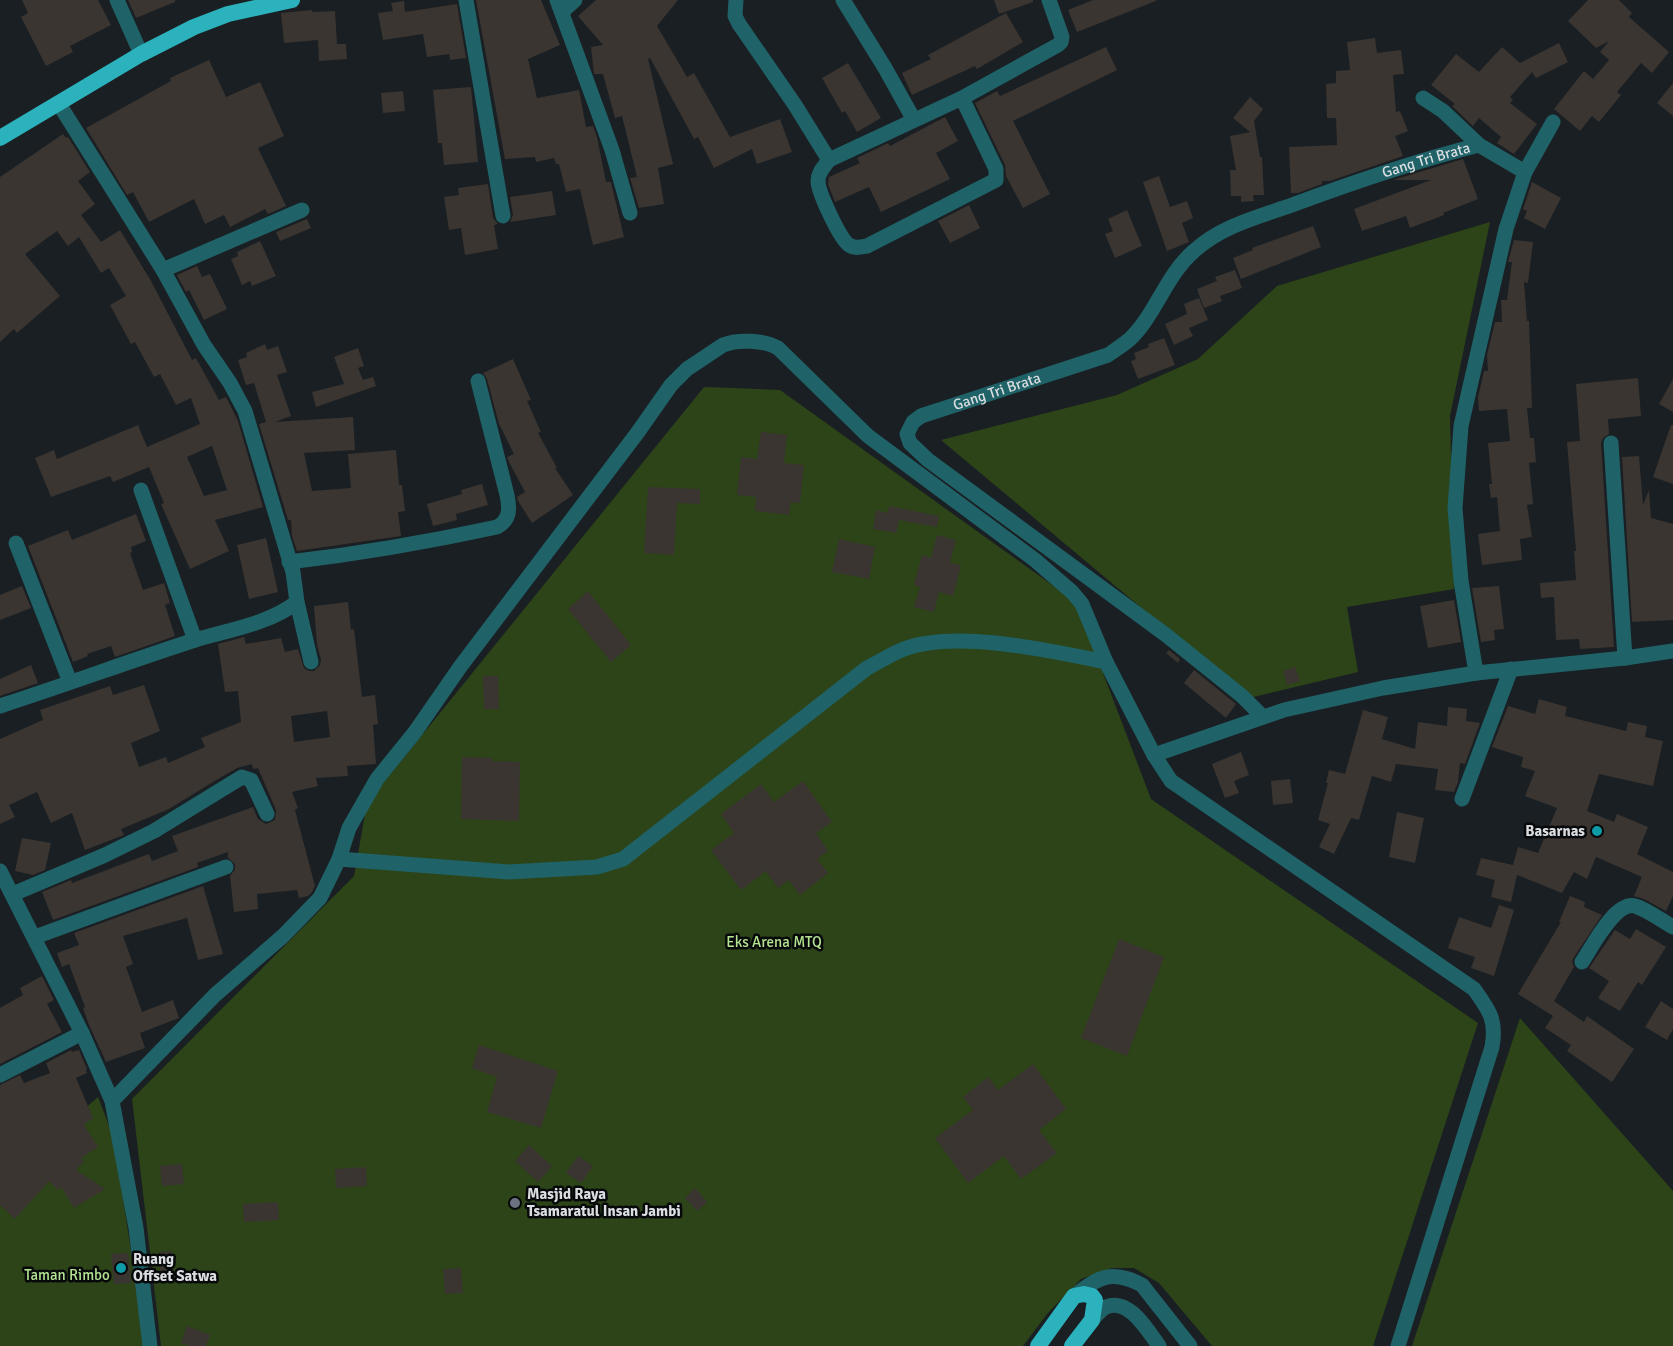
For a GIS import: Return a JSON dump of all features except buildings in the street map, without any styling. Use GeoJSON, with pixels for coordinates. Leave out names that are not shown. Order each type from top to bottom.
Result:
{"type":"FeatureCollection","features":[{"type":"Feature","properties":{"kind":"highway"},"geometry":{"type":"LineString","coordinates":[[0,138],[141,54],[194,27],[228,15],[292,0]]}},
{"type":"Feature","properties":{"kind":"highway"},"geometry":{"type":"LineString","coordinates":[[1038,1346],[1074,1296],[1084,1294],[1092,1296],[1095,1300],[1092,1320],[1072,1346]]}},
{"type":"Feature","properties":{"kind":"street"},"geometry":{"type":"LineString","coordinates":[[117,0],[141,54]]}},
{"type":"Feature","properties":{"kind":"street"},"geometry":{"type":"LineString","coordinates":[[466,0],[503,216]]}},
{"type":"Feature","properties":{"kind":"street"},"geometry":{"type":"LineString","coordinates":[[575,0],[560,6],[612,150],[630,213]]}},
{"type":"Feature","properties":{"kind":"street"},"geometry":{"type":"LineString","coordinates":[[736,0],[735,16],[739,24],[795,105],[829,160]]}},
{"type":"Feature","properties":{"kind":"street"},"geometry":{"type":"LineString","coordinates":[[843,0],[914,120]]}},
{"type":"Feature","properties":{"kind":"street"},"geometry":{"type":"LineString","coordinates":[[962,98],[996,169],[996,180],[867,246],[856,248],[848,245],[841,237],[821,194],[818,181],[820,172],[829,160],[962,98],[1061,42],[1060,29],[1049,0]]}},
{"type":"Feature","properties":{"kind":"street"},"geometry":{"type":"LineString","coordinates":[[1424,98],[1443,111],[1479,145],[1524,172]]}},
{"type":"Feature","properties":{"kind":"street"},"geometry":{"type":"LineString","coordinates":[[58,104],[163,270],[204,345],[230,382],[245,411],[293,572],[297,602],[311,662]]}},
{"type":"Feature","properties":{"kind":"street"},"geometry":{"type":"LineString","coordinates":[[1476,673],[1461,581],[1455,508],[1461,426],[1506,229],[1524,172],[1552,122]]}},
{"type":"Feature","properties":{"kind":"street","name":"Gang Tri Brata"},"geometry":{"type":"LineString","coordinates":[[1263,717],[1242,696],[1166,634],[928,460],[910,443],[907,434],[913,422],[921,416],[1108,355],[1131,338],[1165,286],[1192,252],[1216,234],[1342,187],[1431,157],[1479,145]]}},
{"type":"Feature","properties":{"kind":"street"},"geometry":{"type":"LineString","coordinates":[[163,270],[302,210]]}},
{"type":"Feature","properties":{"kind":"street"},"geometry":{"type":"LineString","coordinates":[[112,1101],[215,995],[283,936],[320,898],[339,859],[349,828],[377,779],[415,732],[460,667],[671,385],[687,369],[729,342],[762,342],[778,348],[868,436],[1058,578],[1082,604],[1106,662],[1154,755],[1171,781],[1474,989],[1491,1016],[1495,1031],[1492,1047],[1398,1346]]}},
{"type":"Feature","properties":{"kind":"street"},"geometry":{"type":"LineString","coordinates":[[289,562],[435,541],[504,524],[508,518],[507,495],[478,381]]}},
{"type":"Feature","properties":{"kind":"street"},"geometry":{"type":"LineString","coordinates":[[1611,443],[1625,658]]}},
{"type":"Feature","properties":{"kind":"street"},"geometry":{"type":"LineString","coordinates":[[141,490],[195,640]]}},
{"type":"Feature","properties":{"kind":"street"},"geometry":{"type":"LineString","coordinates":[[16,543],[70,682]]}},
{"type":"Feature","properties":{"kind":"street"},"geometry":{"type":"LineString","coordinates":[[0,706],[195,640],[255,623],[297,602]]}},
{"type":"Feature","properties":{"kind":"street"},"geometry":{"type":"LineString","coordinates":[[339,859],[509,872],[597,867],[611,864],[623,860],[867,668],[904,649],[943,640],[1019,646],[1106,662]]}},
{"type":"Feature","properties":{"kind":"street"},"geometry":{"type":"LineString","coordinates":[[1154,755],[1284,710],[1383,688],[1476,673],[1673,651]]}},
{"type":"Feature","properties":{"kind":"street"},"geometry":{"type":"LineString","coordinates":[[1462,799],[1511,669]]}},
{"type":"Feature","properties":{"kind":"street"},"geometry":{"type":"LineString","coordinates":[[13,894],[105,855],[154,831],[242,777],[251,780],[267,814]]}},
{"type":"Feature","properties":{"kind":"street"},"geometry":{"type":"LineString","coordinates":[[35,938],[226,867]]}},
{"type":"Feature","properties":{"kind":"street"},"geometry":{"type":"LineString","coordinates":[[0,871],[82,1033],[112,1101],[136,1227],[150,1346]]}},
{"type":"Feature","properties":{"kind":"street"},"geometry":{"type":"LineString","coordinates":[[1582,962],[1613,917],[1625,906],[1636,906],[1673,927]]}},
{"type":"Feature","properties":{"kind":"street"},"geometry":{"type":"LineString","coordinates":[[0,1075],[82,1033]]}},
{"type":"Feature","properties":{"kind":"street"},"geometry":{"type":"LineString","coordinates":[[1074,1296],[1102,1278],[1114,1275],[1132,1280],[1142,1285],[1190,1346]]}},
{"type":"Feature","properties":{"kind":"street"},"geometry":{"type":"LineString","coordinates":[[1092,1320],[1106,1307],[1121,1306],[1141,1322],[1159,1346]]}},
{"type":"Feature","properties":{"kind":"green space"},"geometry":{"type":"Polygon","coordinates":[[[1490,222],[1450,416],[1454,589],[1347,607],[1358,672],[1249,698],[941,440],[1117,395],[1198,359],[1277,286],[1490,222]]]}},
{"type":"Feature","properties":{"kind":"green space","name":"Eks Arena MTQ"},"geometry":{"type":"Polygon","coordinates":[[[704,387],[780,390],[1076,602],[1151,799],[1478,1023],[1373,1346],[1212,1346],[1159,1283],[1134,1268],[1112,1268],[1081,1279],[1047,1314],[1023,1346],[161,1346],[132,1099],[354,876],[367,803],[704,387]]]}},
{"type":"Feature","properties":{"kind":"green space"},"geometry":{"type":"Polygon","coordinates":[[[1520,1018],[1673,1191],[1673,1346],[1412,1346],[1520,1018]]]}},
{"type":"Feature","properties":{"kind":"green space","name":"Taman Rimbo"},"geometry":{"type":"Polygon","coordinates":[[[98,1097],[113,1136],[140,1307],[143,1346],[0,1346],[0,1200],[60,1130],[98,1097]]]}},
{"type":"Feature","properties":{"kind":"place","name":"Basarnas"},"geometry":{"type":"Point","coordinates":[1597,831]}},
{"type":"Feature","properties":{"kind":"place","name":"Masjid Raya Tsamaratul Insan Jambi"},"geometry":{"type":"Point","coordinates":[515,1203]}},
{"type":"Feature","properties":{"kind":"place","name":"Ruang Offset Satwa"},"geometry":{"type":"Point","coordinates":[121,1268]}}]}
